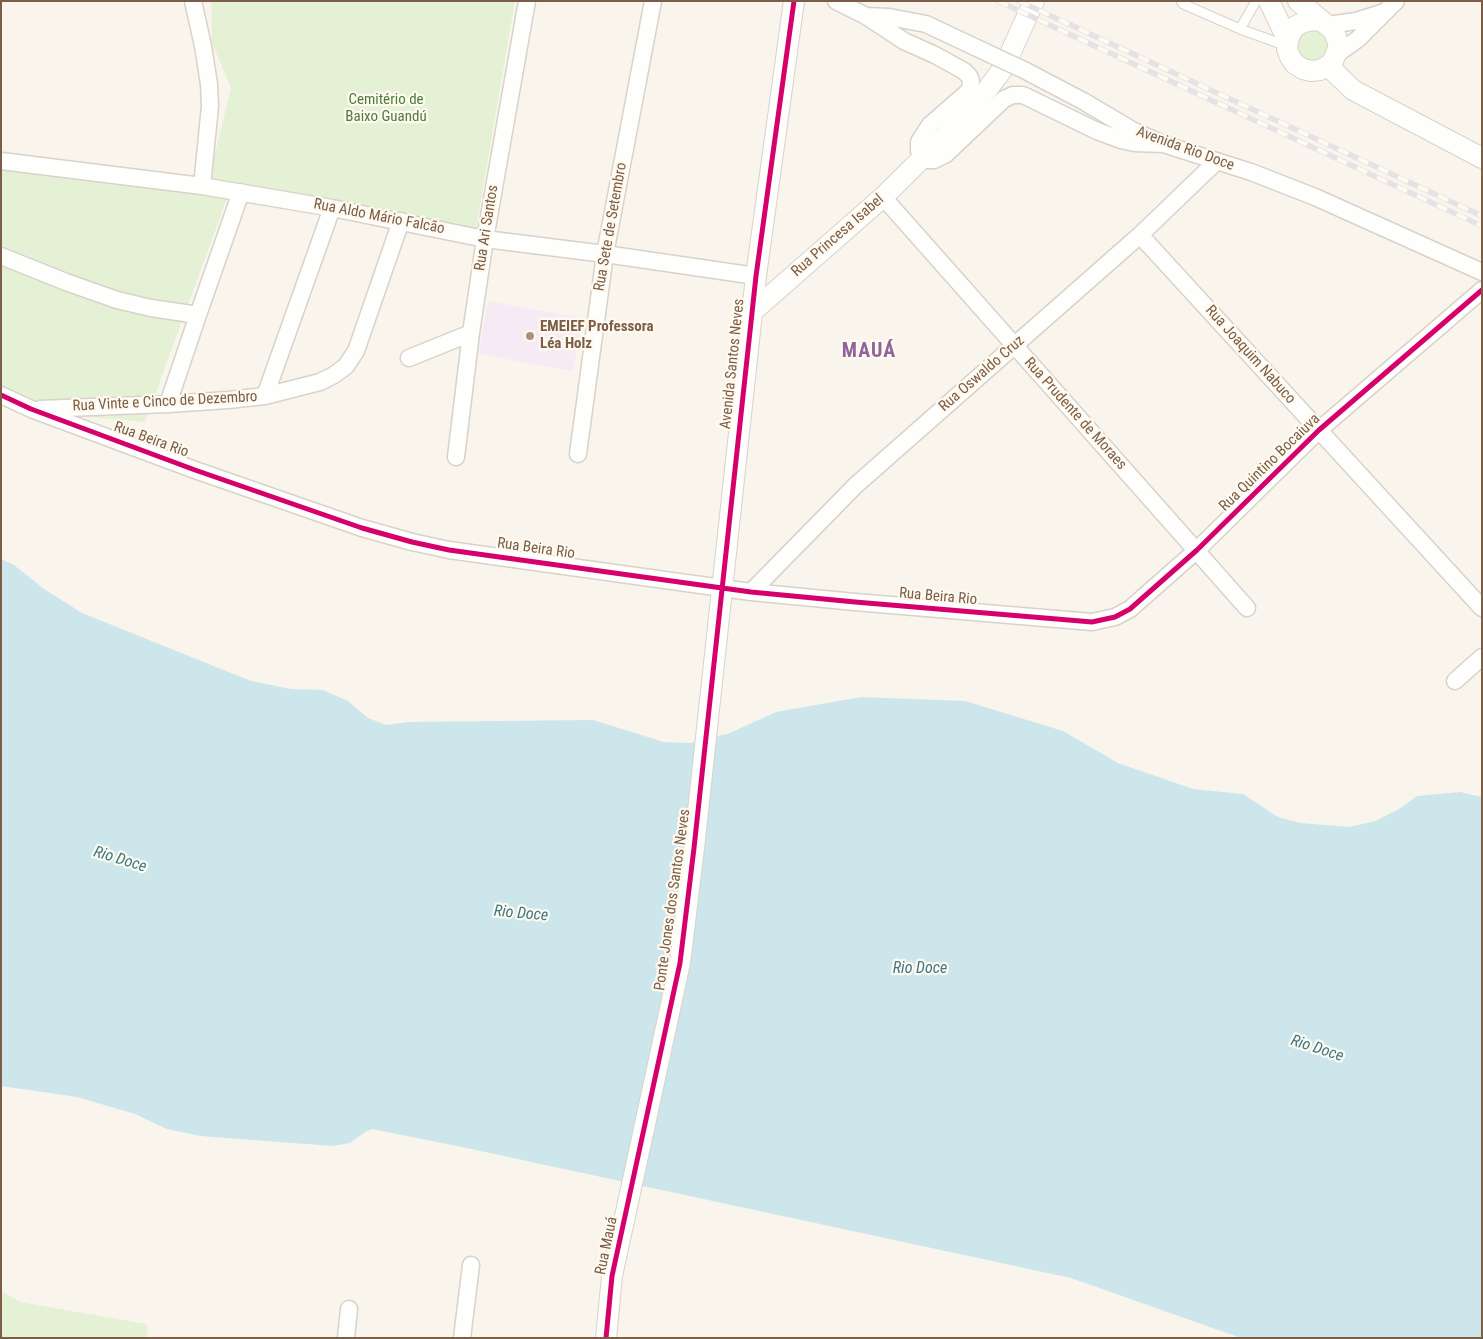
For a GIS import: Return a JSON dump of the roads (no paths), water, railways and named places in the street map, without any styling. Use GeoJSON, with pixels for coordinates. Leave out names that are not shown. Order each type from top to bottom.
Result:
{"type":"FeatureCollection","features":[{"type":"Feature","properties":{"kind":"street"},"geometry":{"type":"LineString","coordinates":[[193,1],[209,84],[210,106],[202,186]]}},
{"type":"Feature","properties":{"kind":"street","name":"Rua Ari Santos"},"geometry":{"type":"LineString","coordinates":[[456,457],[485,238],[527,1]]}},
{"type":"Feature","properties":{"kind":"street","name":"Rua Sete de Setembro"},"geometry":{"type":"LineString","coordinates":[[578,454],[605,254],[653,1]]}},
{"type":"Feature","properties":{"kind":"street","name":"Avenida Santos Neves"},"geometry":{"type":"LineString","coordinates":[[706,730],[756,276],[794,1]]}},
{"type":"Feature","properties":{"kind":"street","name":"Avenida Rio Doce"},"geometry":{"type":"LineString","coordinates":[[836,1],[866,16],[899,18],[926,24],[1024,70],[1083,101],[1132,130],[1163,144],[1251,172],[1315,197],[1482,272]]}},
{"type":"Feature","properties":{"kind":"street","name":"Rua Princesa Isabel"},"geometry":{"type":"LineString","coordinates":[[752,312],[883,197],[962,119],[1004,67],[1034,1]]}},
{"type":"Feature","properties":{"kind":"street"},"geometry":{"type":"LineString","coordinates":[[1269,1],[1287,44],[1290,57],[1295,64],[1311,71],[1320,70],[1358,39],[1390,7]]}},
{"type":"Feature","properties":{"kind":"street"},"geometry":{"type":"LineString","coordinates":[[1298,1],[1334,31],[1338,39],[1332,60]]}},
{"type":"Feature","properties":{"kind":"street"},"geometry":{"type":"LineString","coordinates":[[1287,44],[1291,32],[1296,26],[1304,22],[1312,20],[1324,23],[1356,21],[1390,7]]}},
{"type":"Feature","properties":{"kind":"street"},"geometry":{"type":"LineString","coordinates":[[866,16],[904,41],[964,71],[971,81],[971,88],[968,93],[930,125],[922,136],[918,147],[922,158],[934,160],[946,154],[1004,99],[1013,95],[1023,96],[1097,131],[1121,140],[1135,144],[1163,144]]}},
{"type":"Feature","properties":{"kind":"street"},"geometry":{"type":"LineString","coordinates":[[1332,60],[1354,90],[1482,158]]}},
{"type":"Feature","properties":{"kind":"street","name":"Rua Aldo Mário Falcão"},"geometry":{"type":"LineString","coordinates":[[1,161],[202,186],[332,208],[485,238],[756,276]]}},
{"type":"Feature","properties":{"kind":"street","name":"Rua Oswaldo Cruz"},"geometry":{"type":"LineString","coordinates":[[751,592],[856,485],[1140,235],[1217,162]]}},
{"type":"Feature","properties":{"kind":"street"},"geometry":{"type":"LineString","coordinates":[[168,404],[241,192]]}},
{"type":"Feature","properties":{"kind":"street","name":"Rua Prudente de Moraes"},"geometry":{"type":"LineString","coordinates":[[883,197],[1247,608]]}},
{"type":"Feature","properties":{"kind":"street"},"geometry":{"type":"LineString","coordinates":[[265,396],[332,208]]}},
{"type":"Feature","properties":{"kind":"street","name":"Rua Vinte e Cinco de Dezembro"},"geometry":{"type":"LineString","coordinates":[[31,409],[168,404],[265,396],[320,382],[334,375],[346,366],[356,351],[401,221]]}},
{"type":"Feature","properties":{"kind":"street","name":"Rua Joaquim Nabuco"},"geometry":{"type":"LineString","coordinates":[[1140,235],[1482,608]]}},
{"type":"Feature","properties":{"kind":"street"},"geometry":{"type":"LineString","coordinates":[[1,256],[117,300],[198,316]]}},
{"type":"Feature","properties":{"kind":"street","name":"Rua Quintino Bocaiuva"},"geometry":{"type":"LineString","coordinates":[[1092,622],[1115,617],[1130,609],[1197,550],[1319,430],[1482,290]]}},
{"type":"Feature","properties":{"kind":"street"},"geometry":{"type":"LineString","coordinates":[[409,358],[471,333]]}},
{"type":"Feature","properties":{"kind":"street","name":"Rua Beira Rio"},"geometry":{"type":"LineString","coordinates":[[1,395],[31,409],[195,470],[362,528],[449,550],[751,592],[1092,622]]}},
{"type":"Feature","properties":{"kind":"street"},"geometry":{"type":"LineString","coordinates":[[1454,681],[1482,658]]}},
{"type":"Feature","properties":{"kind":"street","name":"Ponte Jones dos Santos Neves"},"geometry":{"type":"LineString","coordinates":[[632,1189],[680,964],[706,730]]}},
{"type":"Feature","properties":{"kind":"street","name":"Rua Mauá"},"geometry":{"type":"LineString","coordinates":[[606,1338],[612,1276],[632,1189]]}},
{"type":"Feature","properties":{"kind":"street"},"geometry":{"type":"LineString","coordinates":[[462,1338],[471,1266]]}},
{"type":"Feature","properties":{"kind":"street"},"geometry":{"type":"LineString","coordinates":[[346,1338],[349,1309]]}},
{"type":"Feature","properties":{"kind":"lane"},"geometry":{"type":"LineString","coordinates":[[1181,1],[1183,4],[1240,29],[1287,44]]}},
{"type":"Feature","properties":{"kind":"lane"},"geometry":{"type":"LineString","coordinates":[[1240,29],[1256,1]]}},
{"type":"Feature","properties":{"kind":"water","name":"Rio Doce"},"geometry":{"type":"Polygon","coordinates":[[[1,559],[14,565],[44,589],[82,613],[251,681],[291,689],[323,690],[348,701],[368,718],[386,725],[408,722],[593,720],[664,742],[690,743],[730,733],[776,712],[861,697],[965,701],[1063,731],[1118,763],[1193,789],[1243,794],[1278,817],[1301,823],[1350,827],[1375,821],[1399,809],[1417,796],[1460,792],[1482,797],[1482,1338],[1241,1338],[1071,1278],[457,1146],[372,1129],[350,1143],[333,1146],[200,1136],[167,1129],[135,1114],[77,1097],[1,1086],[1,559]]]}},
{"type":"Feature","properties":{"kind":"railway"},"geometry":{"type":"LineString","coordinates":[[998,1],[1482,226]]}},
{"type":"Feature","properties":{"kind":"railway"},"geometry":{"type":"LineString","coordinates":[[1019,1],[1482,216]]}},
{"type":"Feature","properties":{"kind":"place","name":"EMEIEF Professora Léa Holz"},"geometry":{"type":"Point","coordinates":[530,336]}},
{"type":"Feature","properties":{"kind":"district","name":"MAUÁ"},"geometry":{"type":"Point","coordinates":[869,352]}},
{"type":"Feature","properties":{"kind":"park label","name":"Cemitério de Baixo Guandú"},"geometry":{"type":"Point","coordinates":[386,108]}}]}
